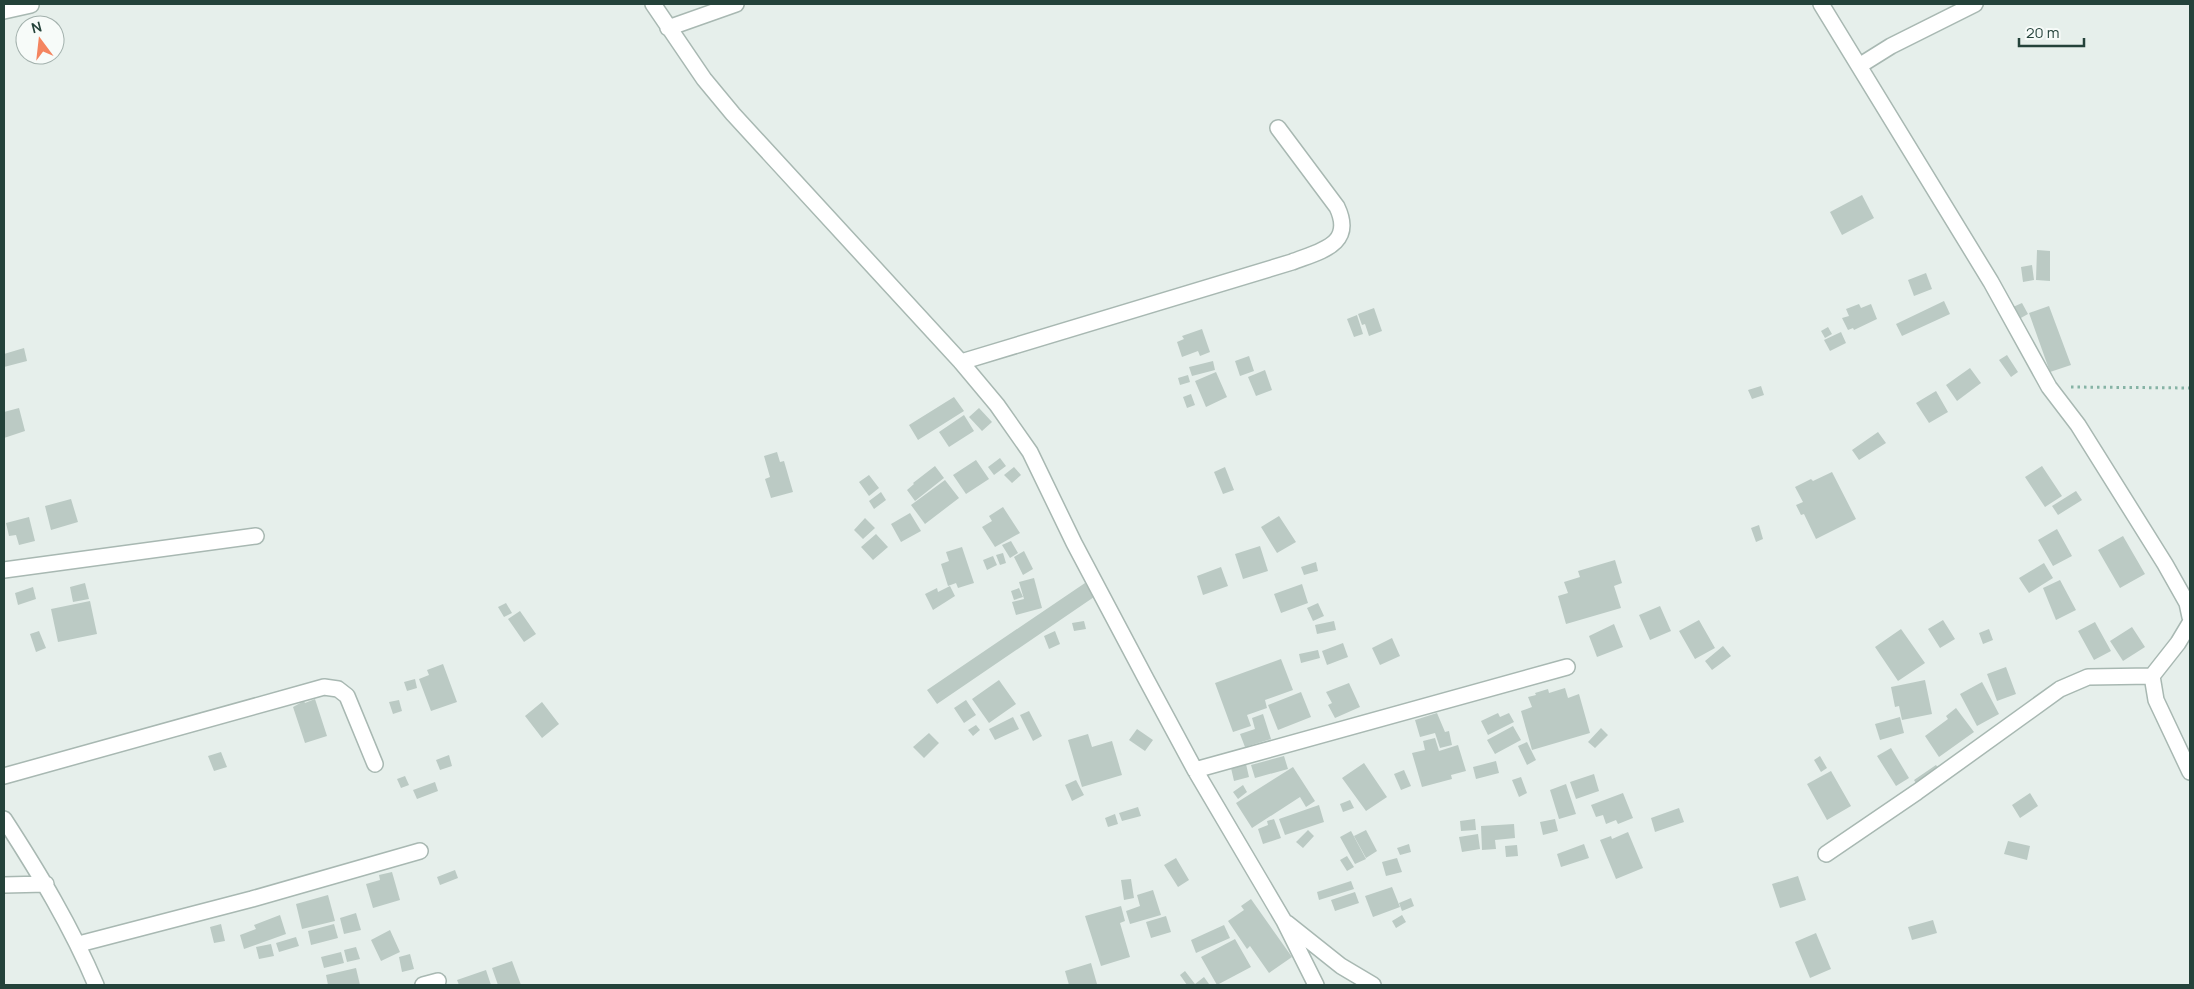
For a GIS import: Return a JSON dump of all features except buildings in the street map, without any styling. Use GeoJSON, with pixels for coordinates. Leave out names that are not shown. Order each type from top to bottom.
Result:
{"type":"FeatureCollection","features":[{"type":"Feature","properties":{"kind":"street"},"geometry":{"type":"LineString","coordinates":[[653,4],[668,28],[733,114],[960,362],[997,405],[1030,452],[1074,543],[1195,770],[1284,921],[1316,985]]}},
{"type":"Feature","properties":{"kind":"street"},"geometry":{"type":"LineString","coordinates":[[668,28],[736,4]]}},
{"type":"Feature","properties":{"kind":"street"},"geometry":{"type":"LineString","coordinates":[[1821,4],[1991,282],[2050,387],[2078,425],[2165,564],[2188,603],[2190,617]]}},
{"type":"Feature","properties":{"kind":"street"},"geometry":{"type":"LineString","coordinates":[[1859,66],[1890,46],[1975,4]]}},
{"type":"Feature","properties":{"kind":"street"},"geometry":{"type":"LineString","coordinates":[[4,11],[31,5]]}},
{"type":"Feature","properties":{"kind":"street"},"geometry":{"type":"LineString","coordinates":[[960,362],[1292,262],[1332,246],[1342,232],[1342,219],[1337,208],[1278,128]]}},
{"type":"Feature","properties":{"kind":"street"},"geometry":{"type":"LineString","coordinates":[[4,570],[256,536]]}},
{"type":"Feature","properties":{"kind":"street"},"geometry":{"type":"LineString","coordinates":[[2190,623],[2178,643],[2152,676],[2156,700],[2190,772]]}},
{"type":"Feature","properties":{"kind":"street"},"geometry":{"type":"LineString","coordinates":[[1195,770],[1567,667]]}},
{"type":"Feature","properties":{"kind":"street"},"geometry":{"type":"LineString","coordinates":[[1826,854],[2060,689],[2088,677],[2152,676]]}},
{"type":"Feature","properties":{"kind":"street"},"geometry":{"type":"LineString","coordinates":[[4,776],[324,687],[338,689],[347,696],[375,764]]}},
{"type":"Feature","properties":{"kind":"street"},"geometry":{"type":"LineString","coordinates":[[4,819],[46,884],[79,944],[96,985]]}},
{"type":"Feature","properties":{"kind":"street"},"geometry":{"type":"LineString","coordinates":[[79,944],[252,899],[420,851]]}},
{"type":"Feature","properties":{"kind":"street"},"geometry":{"type":"LineString","coordinates":[[4,885],[46,884]]}},
{"type":"Feature","properties":{"kind":"street"},"geometry":{"type":"LineString","coordinates":[[1284,921],[1341,966],[1373,985]]}},
{"type":"Feature","properties":{"kind":"street"},"geometry":{"type":"LineString","coordinates":[[422,985],[438,981]]}},
{"type":"Feature","properties":{"kind":"path"},"geometry":{"type":"LineString","coordinates":[[2050,387],[2190,388]]}}]}
